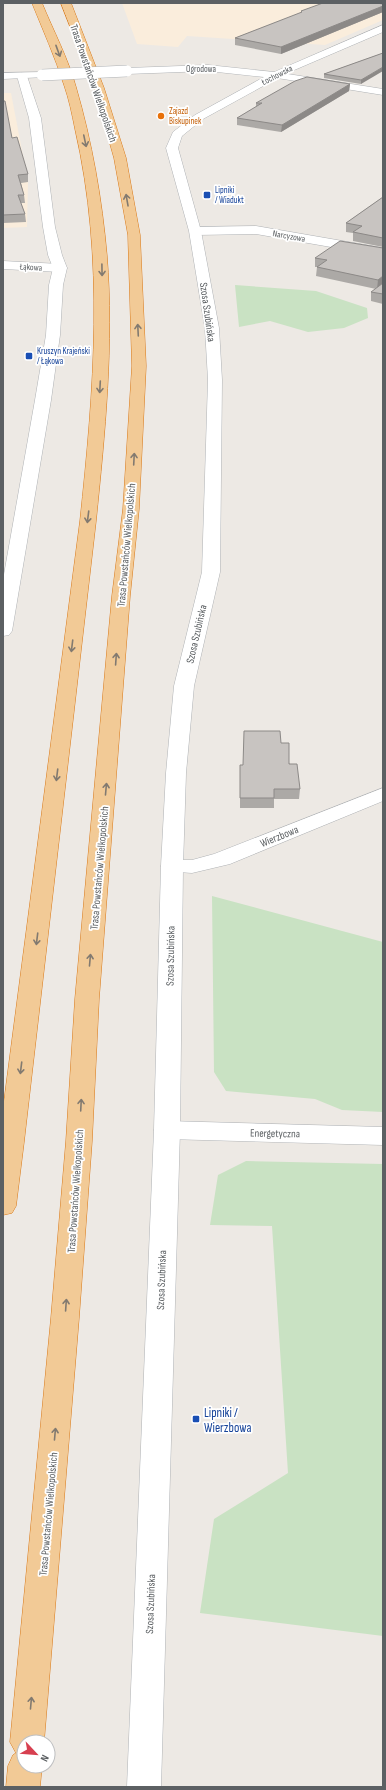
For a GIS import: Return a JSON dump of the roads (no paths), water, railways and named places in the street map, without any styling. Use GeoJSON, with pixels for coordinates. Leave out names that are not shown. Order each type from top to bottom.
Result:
{"type":"FeatureCollection","features":[{"type":"Feature","properties":{"kind":"highway","name":"Trasa Powstańców Wielkopolskich"},"geometry":{"type":"LineString","coordinates":[[3,1206],[42,901],[98,436],[102,348],[102,256],[90,165],[77,103],[51,32],[37,3]]}},
{"type":"Feature","properties":{"kind":"highway","name":"Trasa Powstańców Wielkopolskich"},"geometry":{"type":"LineString","coordinates":[[28,1734],[65,1318],[79,1141],[87,999],[121,596],[131,509],[139,366],[134,235],[120,158],[99,88],[66,3]]}},
{"type":"Feature","properties":{"kind":"highway"},"geometry":{"type":"LineString","coordinates":[[23,1787],[24,1774]]}},
{"type":"Feature","properties":{"kind":"street","name":"Łochowska"},"geometry":{"type":"LineString","coordinates":[[177,134],[199,117],[275,75],[383,28]]}},
{"type":"Feature","properties":{"kind":"street","name":"Ogrodowa"},"geometry":{"type":"LineString","coordinates":[[22,76],[208,68],[275,75],[383,92]]}},
{"type":"Feature","properties":{"kind":"street"},"geometry":{"type":"LineString","coordinates":[[3,76],[22,76],[34,118],[49,227],[55,255],[60,268],[56,285],[53,335],[43,400],[3,631]]}},
{"type":"Feature","properties":{"kind":"street","name":"Szosa Szubińska"},"geometry":{"type":"LineString","coordinates":[[144,1787],[167,1130],[172,866],[176,773],[184,686],[211,572],[215,380],[212,328],[195,232],[173,154],[174,142],[177,134]]}},
{"type":"Feature","properties":{"kind":"street","name":"Narcyzowa"},"geometry":{"type":"LineString","coordinates":[[195,232],[256,230],[383,252]]}},
{"type":"Feature","properties":{"kind":"street","name":"Łąkowa"},"geometry":{"type":"LineString","coordinates":[[3,265],[60,268]]}},
{"type":"Feature","properties":{"kind":"street","name":"Wierzbowa"},"geometry":{"type":"LineString","coordinates":[[172,866],[192,867],[222,859],[383,794]]}},
{"type":"Feature","properties":{"kind":"street","name":"Energetyczna"},"geometry":{"type":"LineString","coordinates":[[167,1130],[383,1136]]}},
{"type":"Feature","properties":{"kind":"place","name":"Zajazd Biskupinek"},"geometry":{"type":"Point","coordinates":[161,116]}},
{"type":"Feature","properties":{"kind":"place","name":"Lipniki / Wiadukt"},"geometry":{"type":"Point","coordinates":[207,195]}},
{"type":"Feature","properties":{"kind":"place","name":"Kruszyn Krajeński / Łąkowa"},"geometry":{"type":"Point","coordinates":[29,356]}},
{"type":"Feature","properties":{"kind":"place","name":"Lipniki / Wierzbowa"},"geometry":{"type":"Point","coordinates":[196,1419]}}]}
